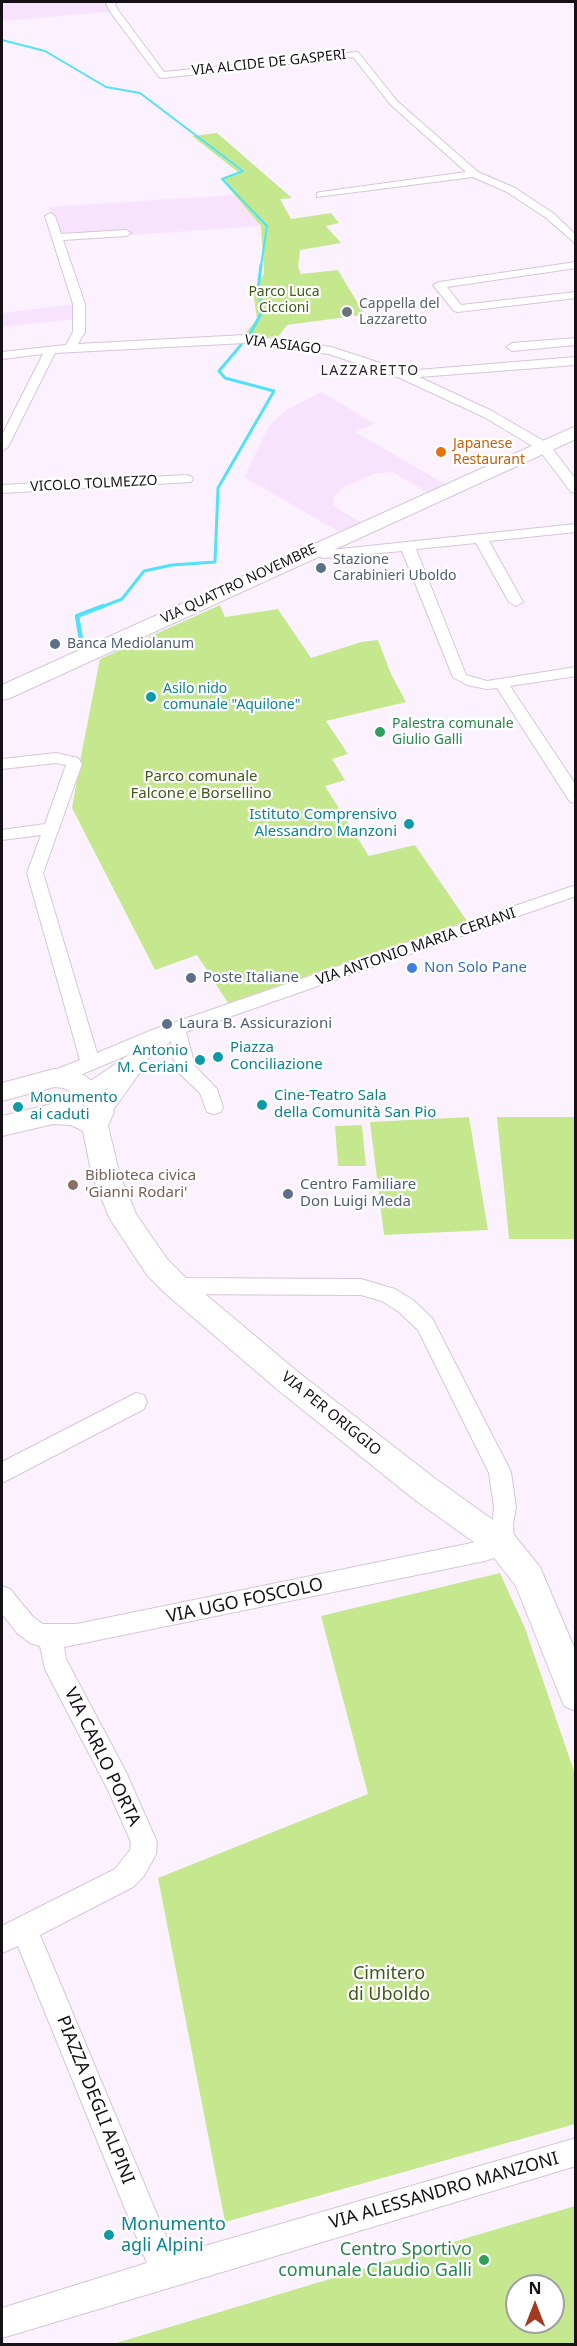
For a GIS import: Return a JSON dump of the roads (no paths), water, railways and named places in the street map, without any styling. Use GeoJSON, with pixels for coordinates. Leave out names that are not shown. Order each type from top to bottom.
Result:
{"type":"FeatureCollection","features":[{"type":"Feature","properties":{"kind":"main road","name":"VIA QUATTRO NOVEMBRE"},"geometry":{"type":"LineString","coordinates":[[2,693],[576,432]]}},
{"type":"Feature","properties":{"kind":"street","name":"VIA ALCIDE DE GASPERI"},"geometry":{"type":"LineString","coordinates":[[113,2],[110,4],[114,11],[162,75],[355,54],[394,104],[474,174],[511,190],[549,215],[576,242]]}},
{"type":"Feature","properties":{"kind":"street"},"geometry":{"type":"LineString","coordinates":[[321,195],[474,174]]}},
{"type":"Feature","properties":{"kind":"street"},"geometry":{"type":"LineString","coordinates":[[50,216],[79,304],[79,332],[70,348]]}},
{"type":"Feature","properties":{"kind":"street"},"geometry":{"type":"LineString","coordinates":[[57,237],[126,233]]}},
{"type":"Feature","properties":{"kind":"street"},"geometry":{"type":"LineString","coordinates":[[576,265],[439,285],[458,309],[576,295]]}},
{"type":"Feature","properties":{"kind":"street","name":"VIA ASIAGO"},"geometry":{"type":"LineString","coordinates":[[2,355],[70,348],[258,340],[331,351],[404,375],[463,400],[544,447]]}},
{"type":"Feature","properties":{"kind":"street"},"geometry":{"type":"LineString","coordinates":[[512,347],[576,341]]}},
{"type":"Feature","properties":{"kind":"street"},"geometry":{"type":"LineString","coordinates":[[2,447],[51,350]]}},
{"type":"Feature","properties":{"kind":"street"},"geometry":{"type":"LineString","coordinates":[[404,375],[417,372],[576,361]]}},
{"type":"Feature","properties":{"kind":"street"},"geometry":{"type":"LineString","coordinates":[[544,447],[576,489]]}},
{"type":"Feature","properties":{"kind":"street","name":"VICOLO TOLMEZZO"},"geometry":{"type":"LineString","coordinates":[[2,489],[186,479]]}},
{"type":"Feature","properties":{"kind":"street"},"geometry":{"type":"LineString","coordinates":[[315,550],[331,554],[576,528]]}},
{"type":"Feature","properties":{"kind":"street"},"geometry":{"type":"LineString","coordinates":[[480,538],[516,602]]}},
{"type":"Feature","properties":{"kind":"street"},"geometry":{"type":"LineString","coordinates":[[407,545],[460,677],[476,684],[501,683],[576,671]]}},
{"type":"Feature","properties":{"kind":"street"},"geometry":{"type":"LineString","coordinates":[[501,683],[576,798]]}},
{"type":"Feature","properties":{"kind":"street"},"geometry":{"type":"LineString","coordinates":[[2,764],[65,758],[74,764],[35,873],[90,1061]]}},
{"type":"Feature","properties":{"kind":"street"},"geometry":{"type":"LineString","coordinates":[[2,835],[51,828]]}},
{"type":"Feature","properties":{"kind":"street","name":"VIA ANTONIO MARIA CERIANI"},"geometry":{"type":"LineString","coordinates":[[54,1078],[90,1061],[576,890]]}},
{"type":"Feature","properties":{"kind":"street"},"geometry":{"type":"LineString","coordinates":[[2,1126],[52,1114],[75,1115],[95,1110],[142,1056],[172,1032],[180,1037],[182,1058],[187,1069],[198,1082],[208,1089],[214,1107]]}},
{"type":"Feature","properties":{"kind":"street"},"geometry":{"type":"LineString","coordinates":[[2,1092],[54,1078],[70,1079],[95,1110]]}},
{"type":"Feature","properties":{"kind":"street","name":"VIA PER ORIGGIO"},"geometry":{"type":"LineString","coordinates":[[95,1110],[110,1186],[124,1219],[157,1267],[176,1286],[288,1381],[426,1490],[503,1545],[529,1577],[575,1694]]}},
{"type":"Feature","properties":{"kind":"street"},"geometry":{"type":"LineString","coordinates":[[176,1286],[361,1287],[388,1295],[406,1306],[425,1324],[500,1473],[505,1507],[502,1524],[503,1545]]}},
{"type":"Feature","properties":{"kind":"street"},"geometry":{"type":"LineString","coordinates":[[2,1473],[136,1402]]}},
{"type":"Feature","properties":{"kind":"street","name":"VIA UGO FOSCOLO"},"geometry":{"type":"LineString","coordinates":[[2,1597],[25,1625],[38,1635],[54,1637],[77,1635],[485,1551],[503,1545]]}},
{"type":"Feature","properties":{"kind":"street","name":"VIA CARLO PORTA"},"geometry":{"type":"LineString","coordinates":[[13,1934],[124,1878],[143,1854],[144,1842],[117,1780],[54,1661],[52,1649],[54,1637]]}},
{"type":"Feature","properties":{"kind":"street","name":"PIAZZA DEGLI ALPINI"},"geometry":{"type":"LineString","coordinates":[[13,1934],[165,2272]]}},
{"type":"Feature","properties":{"kind":"street","name":"VIA ALESSANDRO MANZONI"},"geometry":{"type":"LineString","coordinates":[[2,2323],[165,2272],[576,2152]]}},
{"type":"Feature","properties":{"kind":"waterway"},"geometry":{"type":"LineString","coordinates":[[2,40],[45,51],[106,87],[140,93],[243,171],[222,179],[267,226],[261,266]]}},
{"type":"Feature","properties":{"kind":"waterway"},"geometry":{"type":"LineString","coordinates":[[249,336],[263,310],[258,289],[261,265]]}},
{"type":"Feature","properties":{"kind":"waterway"},"geometry":{"type":"LineString","coordinates":[[99,608],[122,599],[144,571],[172,565],[215,562],[218,488],[274,391],[225,378],[219,371],[241,345]]}},
{"type":"Feature","properties":{"kind":"waterway"},"geometry":{"type":"LineString","coordinates":[[82,645],[77,616],[103,606]]}},
{"type":"Feature","properties":{"kind":"place","name":"Cappella del Lazzaretto"},"geometry":{"type":"Point","coordinates":[347,312]}},
{"type":"Feature","properties":{"kind":"place","name":"Japanese Restaurant"},"geometry":{"type":"Point","coordinates":[441,452]}},
{"type":"Feature","properties":{"kind":"place","name":"Stazione Carabinieri Uboldo"},"geometry":{"type":"Point","coordinates":[321,568]}},
{"type":"Feature","properties":{"kind":"place","name":"Banca Mediolanum"},"geometry":{"type":"Point","coordinates":[55,644]}},
{"type":"Feature","properties":{"kind":"place","name":"Asilo nido comunale \"Aquilone\""},"geometry":{"type":"Point","coordinates":[151,697]}},
{"type":"Feature","properties":{"kind":"place","name":"Palestra comunale Giulio Galli"},"geometry":{"type":"Point","coordinates":[380,732]}},
{"type":"Feature","properties":{"kind":"place","name":"Istituto Comprensivo Alessandro Manzoni"},"geometry":{"type":"Point","coordinates":[409,824]}},
{"type":"Feature","properties":{"kind":"place","name":"Non Solo Pane"},"geometry":{"type":"Point","coordinates":[412,968]}},
{"type":"Feature","properties":{"kind":"place","name":"Poste Italiane"},"geometry":{"type":"Point","coordinates":[191,978]}},
{"type":"Feature","properties":{"kind":"place","name":"Laura B. Assicurazioni"},"geometry":{"type":"Point","coordinates":[167,1024]}},
{"type":"Feature","properties":{"kind":"place","name":"Piazza Conciliazione"},"geometry":{"type":"Point","coordinates":[218,1057]}},
{"type":"Feature","properties":{"kind":"place","name":"Antonio M. Ceriani"},"geometry":{"type":"Point","coordinates":[200,1060]}},
{"type":"Feature","properties":{"kind":"place","name":"Cine-Teatro Sala della Comunità San Pio"},"geometry":{"type":"Point","coordinates":[262,1105]}},
{"type":"Feature","properties":{"kind":"place","name":"Monumento ai caduti"},"geometry":{"type":"Point","coordinates":[18,1107]}},
{"type":"Feature","properties":{"kind":"place","name":"Biblioteca civica 'Gianni Rodari'"},"geometry":{"type":"Point","coordinates":[73,1185]}},
{"type":"Feature","properties":{"kind":"place","name":"Centro Familiare Don Luigi Meda"},"geometry":{"type":"Point","coordinates":[288,1194]}},
{"type":"Feature","properties":{"kind":"place","name":"Monumento agli Alpini"},"geometry":{"type":"Point","coordinates":[109,2235]}},
{"type":"Feature","properties":{"kind":"place","name":"Centro Sportivo comunale Claudio Galli"},"geometry":{"type":"Point","coordinates":[484,2260]}},
{"type":"Feature","properties":{"kind":"district","name":"LAZZARETTO"},"geometry":{"type":"Point","coordinates":[370,371]}},
{"type":"Feature","properties":{"kind":"park label","name":"Parco Luca Ciccioni"},"geometry":{"type":"Point","coordinates":[284,300]}},
{"type":"Feature","properties":{"kind":"park label","name":"Parco comunale Falcone e Borsellino"},"geometry":{"type":"Point","coordinates":[201,786]}},
{"type":"Feature","properties":{"kind":"park label","name":"Cimitero di Uboldo"},"geometry":{"type":"Point","coordinates":[389,1984]}}]}
